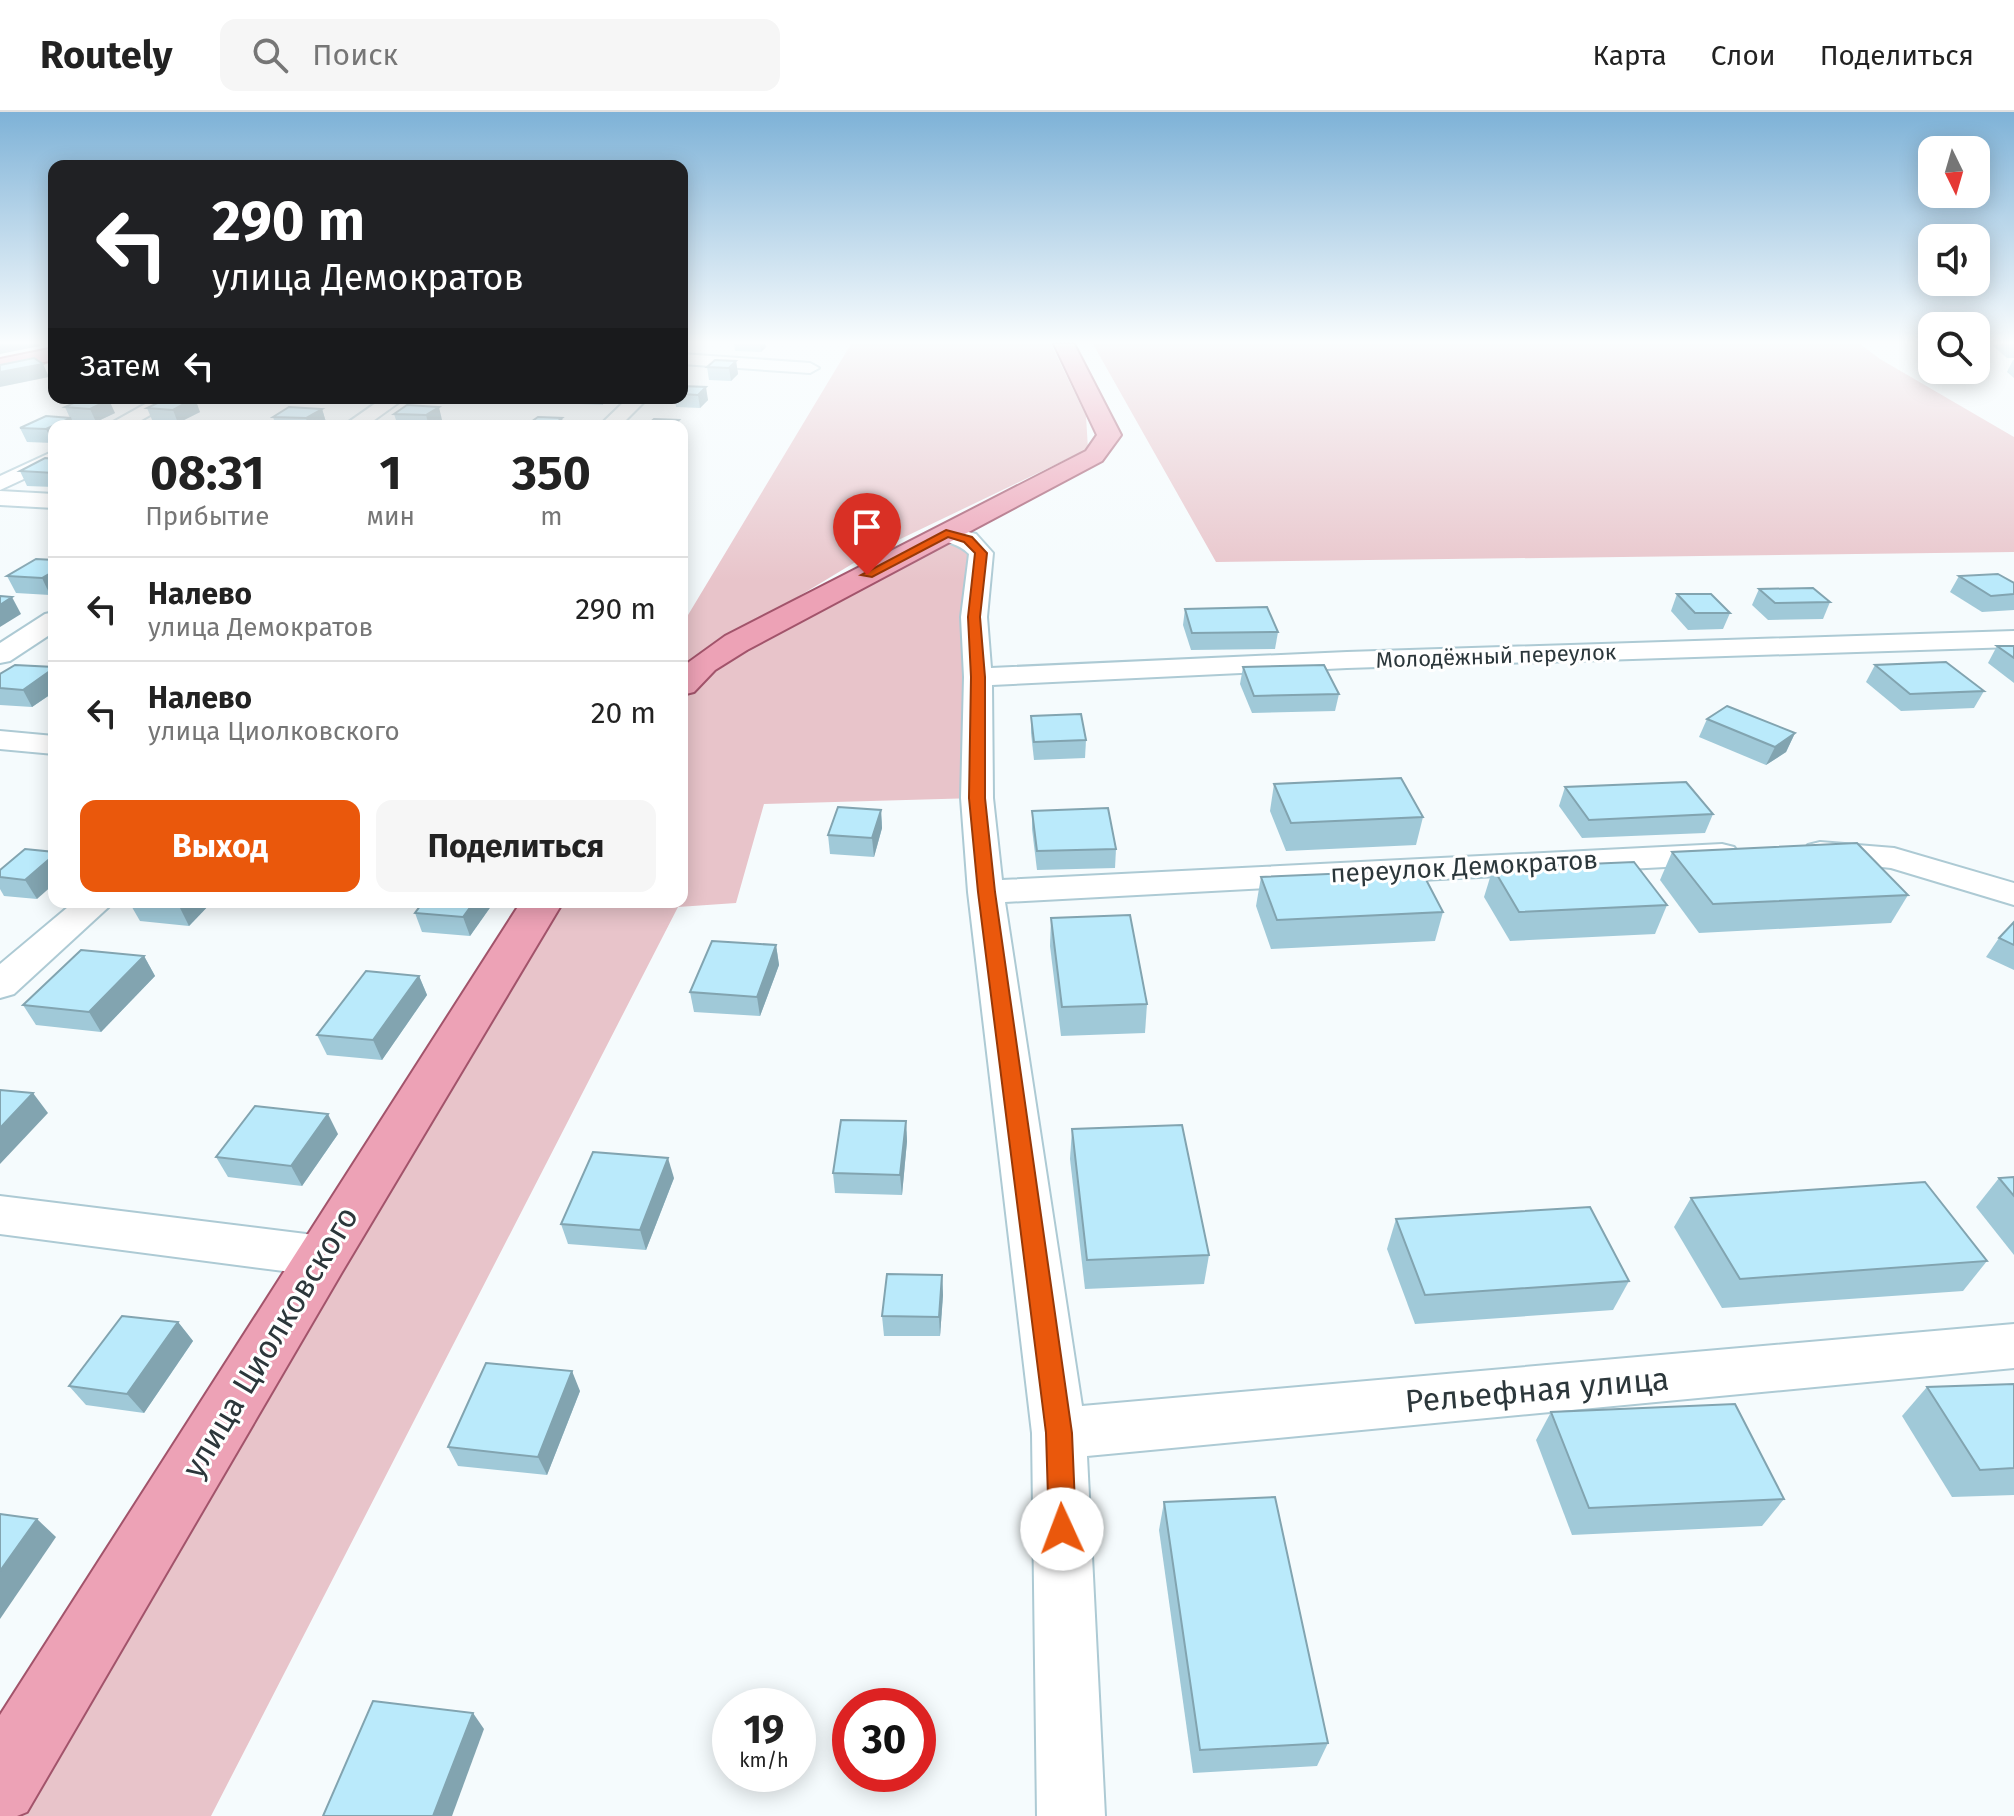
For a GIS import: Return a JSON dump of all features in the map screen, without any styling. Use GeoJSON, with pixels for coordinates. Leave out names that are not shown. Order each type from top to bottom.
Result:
{"type":"FeatureCollection","features":[{"type":"Feature","properties":{"kind":"main road"},"geometry":{"type":"LineString","coordinates":[[688,679],[704,663],[736,643],[1094,456],[1109,435],[1105,424]]}},
{"type":"Feature","properties":{"kind":"main road","name":"улица Циолковского"},"geometry":{"type":"LineString","coordinates":[[0,1785],[538,908]]}},
{"type":"Feature","properties":{"kind":"street"},"geometry":{"type":"LineString","coordinates":[[0,484],[48,460]]}},
{"type":"Feature","properties":{"kind":"street"},"geometry":{"type":"LineString","coordinates":[[0,498],[48,501]]}},
{"type":"Feature","properties":{"kind":"street"},"geometry":{"type":"LineString","coordinates":[[946,533],[968,539],[981,553],[974,617],[978,677],[977,798],[986,892],[1059,1433],[1071,1816]]}},
{"type":"Feature","properties":{"kind":"street"},"geometry":{"type":"LineString","coordinates":[[0,655],[48,624]]}},
{"type":"Feature","properties":{"kind":"street","name":"Молодёжный переулок"},"geometry":{"type":"LineString","coordinates":[[978,677],[1347,660],[2014,639]]}},
{"type":"Feature","properties":{"kind":"street"},"geometry":{"type":"LineString","coordinates":[[0,740],[48,744]]}},
{"type":"Feature","properties":{"kind":"street","name":"переулок Демократов"},"geometry":{"type":"LineString","coordinates":[[986,892],[1777,851],[1894,858],[2014,894]]}},
{"type":"Feature","properties":{"kind":"street"},"geometry":{"type":"LineString","coordinates":[[0,985],[89,908]]}},
{"type":"Feature","properties":{"kind":"street"},"geometry":{"type":"LineString","coordinates":[[0,1215],[322,1256]]}},
{"type":"Feature","properties":{"kind":"street","name":"Рельефная улица"},"geometry":{"type":"LineString","coordinates":[[1059,1433],[2014,1346]]}},
{"type":"Feature","properties":{"kind":"shaded area"},"geometry":{"type":"Polygon","coordinates":[[[803,424],[1086,424],[1088,449],[867,555],[688,663],[688,615],[803,424]]]}},
{"type":"Feature","properties":{"kind":"shaded area"},"geometry":{"type":"Polygon","coordinates":[[[1138,424],[1991,424],[2014,437],[2014,552],[1216,562],[1138,424]]]}},
{"type":"Feature","properties":{"kind":"shaded area"},"geometry":{"type":"Polygon","coordinates":[[[946,533],[981,553],[977,798],[764,804],[736,903],[688,906],[688,682],[946,533]]]}},
{"type":"Feature","properties":{"kind":"shaded area"},"geometry":{"type":"Polygon","coordinates":[[[538,908],[677,908],[211,1816],[0,1816],[0,1785],[538,908]]]}},
{"type":"Feature","properties":{"kind":"building"},"geometry":{"type":"Polygon","coordinates":[[[30,424],[48,424],[46,429],[20,428],[30,424]]]}},
{"type":"Feature","properties":{"kind":"building"},"geometry":{"type":"Polygon","coordinates":[[[45,458],[48,458],[48,473],[20,471],[45,458]]]}},
{"type":"Feature","properties":{"kind":"building"},"geometry":{"type":"Polygon","coordinates":[[[36,559],[48,560],[48,574],[42,578],[7,576],[36,559]]]}},
{"type":"Feature","properties":{"kind":"building"},"geometry":{"type":"Polygon","coordinates":[[[1998,574],[2014,583],[2014,594],[1991,596],[1959,576],[1998,574]]]}},
{"type":"Feature","properties":{"kind":"building"},"geometry":{"type":"Polygon","coordinates":[[[1813,588],[1830,602],[1775,603],[1759,589],[1813,588]]]}},
{"type":"Feature","properties":{"kind":"building"},"geometry":{"type":"Polygon","coordinates":[[[1677,594],[1711,594],[1730,613],[1695,613],[1677,594]]]}},
{"type":"Feature","properties":{"kind":"building"},"geometry":{"type":"Polygon","coordinates":[[[0,596],[12,597],[0,605],[0,596]]]}},
{"type":"Feature","properties":{"kind":"building"},"geometry":{"type":"Polygon","coordinates":[[[1267,607],[1278,632],[1192,633],[1185,609],[1267,607]]]}},
{"type":"Feature","properties":{"kind":"building"},"geometry":{"type":"Polygon","coordinates":[[[1997,646],[2014,646],[2014,658],[1997,646]]]}},
{"type":"Feature","properties":{"kind":"building"},"geometry":{"type":"Polygon","coordinates":[[[1946,662],[1984,691],[1910,694],[1875,665],[1946,662]]]}},
{"type":"Feature","properties":{"kind":"building"},"geometry":{"type":"Polygon","coordinates":[[[15,665],[48,667],[48,672],[23,690],[0,688],[0,674],[15,665]]]}},
{"type":"Feature","properties":{"kind":"building"},"geometry":{"type":"Polygon","coordinates":[[[1324,665],[1339,694],[1254,696],[1243,667],[1324,665]]]}},
{"type":"Feature","properties":{"kind":"building"},"geometry":{"type":"Polygon","coordinates":[[[1727,706],[1795,733],[1775,747],[1707,719],[1727,706]]]}},
{"type":"Feature","properties":{"kind":"building"},"geometry":{"type":"Polygon","coordinates":[[[1081,714],[1086,740],[1034,742],[1031,716],[1081,714]]]}},
{"type":"Feature","properties":{"kind":"building"},"geometry":{"type":"Polygon","coordinates":[[[1401,778],[1423,817],[1291,823],[1274,784],[1401,778]]]}},
{"type":"Feature","properties":{"kind":"building"},"geometry":{"type":"Polygon","coordinates":[[[1686,782],[1713,814],[1589,820],[1565,787],[1686,782]]]}},
{"type":"Feature","properties":{"kind":"building"},"geometry":{"type":"Polygon","coordinates":[[[838,807],[881,810],[872,838],[828,835],[838,807]]]}},
{"type":"Feature","properties":{"kind":"building"},"geometry":{"type":"Polygon","coordinates":[[[1108,808],[1116,849],[1037,851],[1032,811],[1108,808]]]}},
{"type":"Feature","properties":{"kind":"building"},"geometry":{"type":"Polygon","coordinates":[[[1857,843],[1908,895],[1713,904],[1672,852],[1857,843]]]}},
{"type":"Feature","properties":{"kind":"building"},"geometry":{"type":"Polygon","coordinates":[[[25,849],[48,851],[48,860],[25,880],[0,877],[0,870],[25,849]]]}},
{"type":"Feature","properties":{"kind":"building"},"geometry":{"type":"Polygon","coordinates":[[[1634,862],[1667,905],[1519,912],[1493,868],[1634,862]]]}},
{"type":"Feature","properties":{"kind":"building"},"geometry":{"type":"Polygon","coordinates":[[[1421,870],[1443,912],[1277,920],[1261,877],[1421,870]]]}},
{"type":"Feature","properties":{"kind":"building"},"geometry":{"type":"Polygon","coordinates":[[[419,908],[470,908],[463,917],[415,913],[419,908]]]}},
{"type":"Feature","properties":{"kind":"building"},"geometry":{"type":"Polygon","coordinates":[[[1130,915],[1147,1004],[1062,1007],[1051,918],[1130,915]]]}},
{"type":"Feature","properties":{"kind":"building"},"geometry":{"type":"Polygon","coordinates":[[[2014,922],[2014,945],[1999,938],[2014,922]]]}},
{"type":"Feature","properties":{"kind":"building"},"geometry":{"type":"Polygon","coordinates":[[[712,941],[776,945],[757,997],[690,992],[712,941]]]}},
{"type":"Feature","properties":{"kind":"building"},"geometry":{"type":"Polygon","coordinates":[[[81,950],[144,956],[89,1012],[23,1005],[81,950]]]}},
{"type":"Feature","properties":{"kind":"building"},"geometry":{"type":"Polygon","coordinates":[[[366,971],[419,976],[373,1040],[317,1035],[366,971]]]}},
{"type":"Feature","properties":{"kind":"building"},"geometry":{"type":"Polygon","coordinates":[[[0,1090],[33,1093],[0,1128],[0,1090]]]}},
{"type":"Feature","properties":{"kind":"building"},"geometry":{"type":"Polygon","coordinates":[[[255,1106],[328,1114],[291,1166],[216,1157],[255,1106]]]}},
{"type":"Feature","properties":{"kind":"building"},"geometry":{"type":"Polygon","coordinates":[[[841,1120],[906,1121],[900,1175],[833,1173],[841,1120]]]}},
{"type":"Feature","properties":{"kind":"building"},"geometry":{"type":"Polygon","coordinates":[[[1182,1125],[1209,1255],[1087,1260],[1072,1129],[1182,1125]]]}},
{"type":"Feature","properties":{"kind":"building"},"geometry":{"type":"Polygon","coordinates":[[[593,1152],[668,1158],[640,1230],[561,1224],[593,1152]]]}},
{"type":"Feature","properties":{"kind":"building"},"geometry":{"type":"Polygon","coordinates":[[[2014,1177],[2014,1196],[1999,1178],[2014,1177]]]}},
{"type":"Feature","properties":{"kind":"building"},"geometry":{"type":"Polygon","coordinates":[[[1925,1182],[1987,1261],[1740,1279],[1691,1198],[1925,1182]]]}},
{"type":"Feature","properties":{"kind":"building"},"geometry":{"type":"Polygon","coordinates":[[[1590,1207],[1629,1281],[1425,1295],[1396,1219],[1590,1207]]]}},
{"type":"Feature","properties":{"kind":"building"},"geometry":{"type":"Polygon","coordinates":[[[887,1274],[942,1275],[939,1317],[882,1316],[887,1274]]]}},
{"type":"Feature","properties":{"kind":"building"},"geometry":{"type":"Polygon","coordinates":[[[122,1316],[178,1322],[127,1394],[69,1386],[122,1316]]]}},
{"type":"Feature","properties":{"kind":"building"},"geometry":{"type":"Polygon","coordinates":[[[486,1363],[572,1371],[538,1457],[448,1447],[486,1363]]]}},
{"type":"Feature","properties":{"kind":"building"},"geometry":{"type":"Polygon","coordinates":[[[2014,1384],[2014,1468],[1980,1470],[1927,1387],[2014,1384]]]}},
{"type":"Feature","properties":{"kind":"building"},"geometry":{"type":"Polygon","coordinates":[[[1735,1404],[1784,1499],[1589,1508],[1551,1412],[1735,1404]]]}},
{"type":"Feature","properties":{"kind":"building"},"geometry":{"type":"Polygon","coordinates":[[[1275,1497],[1328,1743],[1200,1750],[1164,1502],[1275,1497]]]}},
{"type":"Feature","properties":{"kind":"building"},"geometry":{"type":"Polygon","coordinates":[[[0,1514],[37,1519],[0,1571],[0,1514]]]}},
{"type":"Feature","properties":{"kind":"building"},"geometry":{"type":"Polygon","coordinates":[[[373,1701],[473,1713],[433,1816],[323,1816],[373,1701]]]}},
{"type":"Feature","properties":{"kind":"route"},"geometry":{"type":"LineString","coordinates":[[867,575],[946,533],[968,539],[981,553],[976,573],[974,617],[978,677],[977,798],[986,892],[1059,1433],[1062,1529]]}}]}
